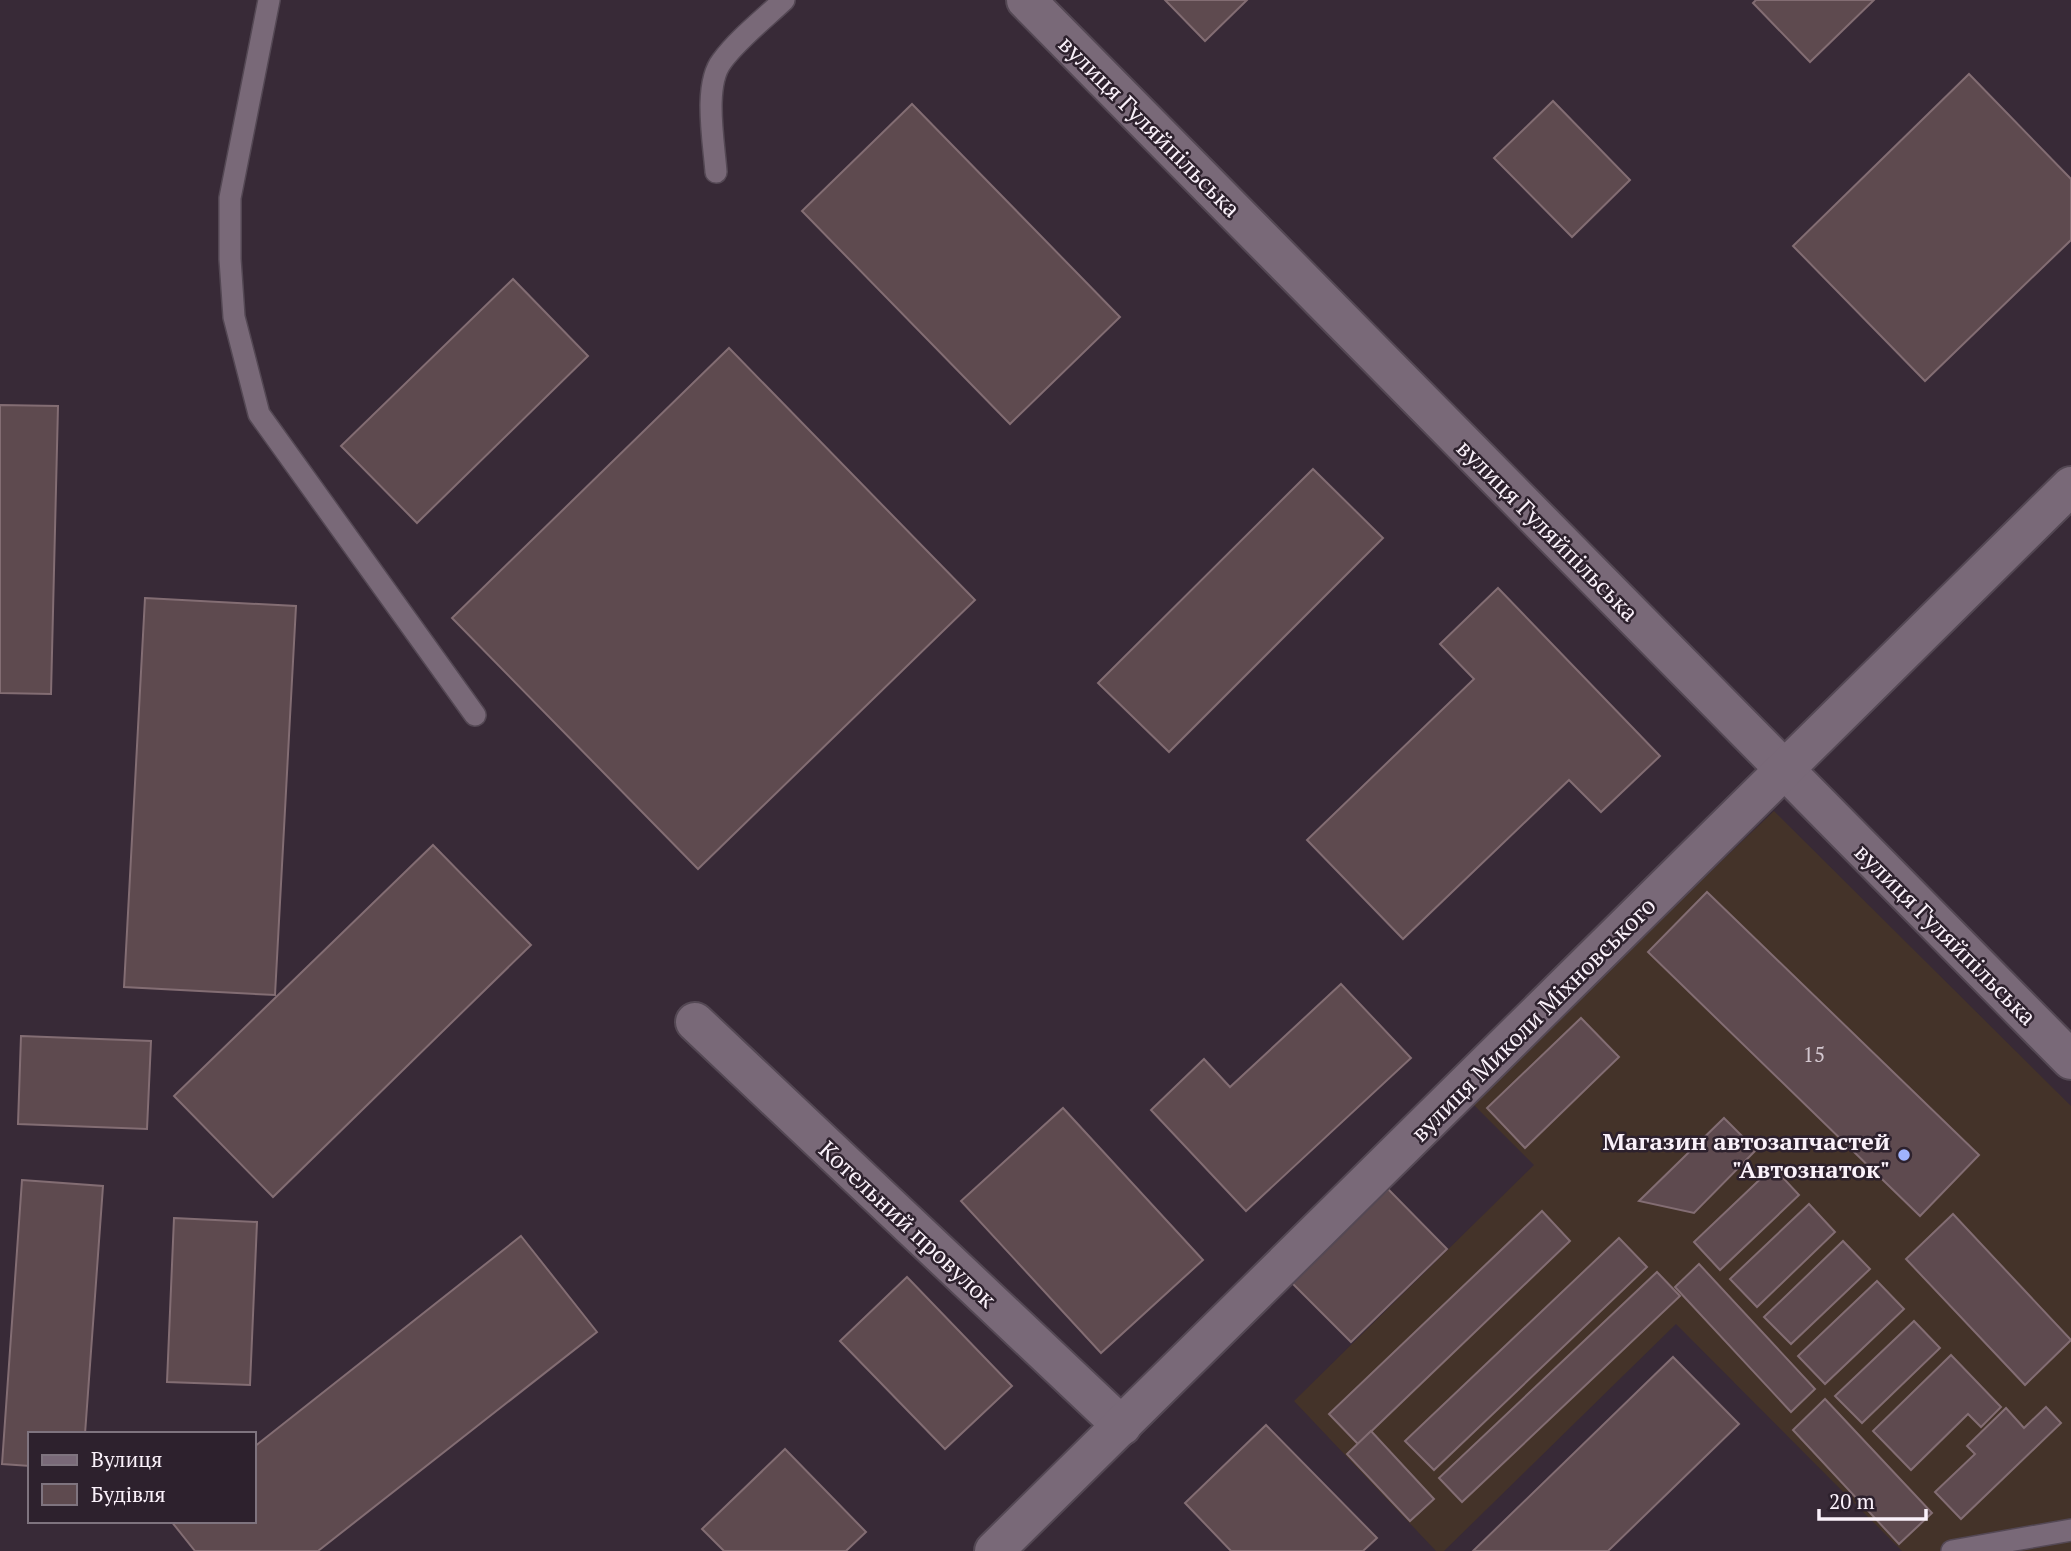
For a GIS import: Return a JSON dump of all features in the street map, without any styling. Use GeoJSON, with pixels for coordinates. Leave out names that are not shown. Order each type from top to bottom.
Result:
{"type":"FeatureCollection","features":[{"type":"Feature","properties":{"kind":"street","name":"вулиця Гуляйпільська"},"geometry":{"type":"LineString","coordinates":[[1026,0],[2071,1060]]}},
{"type":"Feature","properties":{"kind":"street","name":"вулиця Миколи Міхновського"},"geometry":{"type":"LineString","coordinates":[[994,1551],[2071,486]]}},
{"type":"Feature","properties":{"kind":"street","name":"Котельний провулок"},"geometry":{"type":"LineString","coordinates":[[695,1022],[1122,1426]]}},
{"type":"Feature","properties":{"kind":"lane"},"geometry":{"type":"LineString","coordinates":[[269,0],[230,198],[234,317],[259,414],[475,715]]}},
{"type":"Feature","properties":{"kind":"lane"},"geometry":{"type":"LineString","coordinates":[[716,172],[712,116],[713,82],[720,62],[784,0]]}},
{"type":"Feature","properties":{"kind":"lane"},"geometry":{"type":"LineString","coordinates":[[1952,1551],[2071,1530]]}},
{"type":"Feature","properties":{"kind":"shaded area"},"geometry":{"type":"Polygon","coordinates":[[[1774,811],[2071,1106],[2071,1551],[1902,1551],[1676,1324],[1444,1551],[1436,1551],[1294,1401],[1534,1165],[1470,1101],[1774,811]]]}},
{"type":"Feature","properties":{"kind":"building"},"geometry":{"type":"Polygon","coordinates":[[[1165,0],[1247,0],[1205,41],[1165,0]]]}},
{"type":"Feature","properties":{"kind":"building"},"geometry":{"type":"Polygon","coordinates":[[[1756,0],[1874,0],[1810,62],[1753,3],[1756,0]]]}},
{"type":"Feature","properties":{"kind":"building"},"geometry":{"type":"Polygon","coordinates":[[[1969,74],[2071,179],[2071,240],[1925,381],[1793,246],[1969,74]]]}},
{"type":"Feature","properties":{"kind":"building"},"geometry":{"type":"Polygon","coordinates":[[[1553,101],[1630,180],[1572,237],[1494,158],[1553,101]]]}},
{"type":"Feature","properties":{"kind":"building"},"geometry":{"type":"Polygon","coordinates":[[[912,104],[1120,317],[1010,424],[802,211],[912,104]]]}},
{"type":"Feature","properties":{"kind":"building"},"geometry":{"type":"Polygon","coordinates":[[[513,279],[588,356],[417,523],[341,446],[513,279]]]}},
{"type":"Feature","properties":{"kind":"building"},"geometry":{"type":"Polygon","coordinates":[[[729,348],[975,600],[698,869],[452,618],[729,348]]]}},
{"type":"Feature","properties":{"kind":"building"},"geometry":{"type":"Polygon","coordinates":[[[0,405],[58,406],[51,694],[0,693],[0,405]]]}},
{"type":"Feature","properties":{"kind":"building"},"geometry":{"type":"Polygon","coordinates":[[[1313,469],[1383,538],[1169,752],[1098,683],[1313,469]]]}},
{"type":"Feature","properties":{"kind":"building"},"geometry":{"type":"Polygon","coordinates":[[[1498,588],[1660,756],[1601,812],[1569,780],[1403,939],[1307,840],[1474,679],[1440,644],[1498,588]]]}},
{"type":"Feature","properties":{"kind":"building"},"geometry":{"type":"Polygon","coordinates":[[[145,598],[296,606],[275,995],[124,987],[145,598]]]}},
{"type":"Feature","properties":{"kind":"building"},"geometry":{"type":"Polygon","coordinates":[[[433,845],[531,945],[273,1197],[174,1096],[433,845]]]}},
{"type":"Feature","properties":{"kind":"building"},"geometry":{"type":"Polygon","coordinates":[[[1707,892],[1979,1155],[1920,1216],[1648,952],[1707,892]]]}},
{"type":"Feature","properties":{"kind":"building"},"geometry":{"type":"Polygon","coordinates":[[[1341,984],[1411,1058],[1246,1211],[1151,1110],[1204,1059],[1230,1087],[1341,984]]]}},
{"type":"Feature","properties":{"kind":"building"},"geometry":{"type":"Polygon","coordinates":[[[1581,1018],[1619,1057],[1525,1148],[1487,1108],[1581,1018]]]}},
{"type":"Feature","properties":{"kind":"building"},"geometry":{"type":"Polygon","coordinates":[[[21,1036],[151,1041],[147,1129],[18,1124],[21,1036]]]}},
{"type":"Feature","properties":{"kind":"building"},"geometry":{"type":"Polygon","coordinates":[[[1063,1108],[1203,1260],[1101,1353],[961,1201],[1063,1108]]]}},
{"type":"Feature","properties":{"kind":"building"},"geometry":{"type":"Polygon","coordinates":[[[1724,1118],[1756,1150],[1694,1213],[1639,1201],[1724,1118]]]}},
{"type":"Feature","properties":{"kind":"building"},"geometry":{"type":"Polygon","coordinates":[[[1773,1167],[1799,1195],[1720,1270],[1694,1242],[1773,1167]]]}},
{"type":"Feature","properties":{"kind":"building"},"geometry":{"type":"Polygon","coordinates":[[[22,1180],[103,1186],[85,1432],[28,1432],[28,1466],[2,1464],[22,1180]]]}},
{"type":"Feature","properties":{"kind":"building"},"geometry":{"type":"Polygon","coordinates":[[[1388,1189],[1447,1249],[1351,1342],[1291,1282],[1388,1189]]]}},
{"type":"Feature","properties":{"kind":"building"},"geometry":{"type":"Polygon","coordinates":[[[1809,1204],[1835,1232],[1757,1307],[1730,1279],[1809,1204]]]}},
{"type":"Feature","properties":{"kind":"building"},"geometry":{"type":"Polygon","coordinates":[[[1542,1211],[1570,1241],[1358,1444],[1329,1414],[1542,1211]]]}},
{"type":"Feature","properties":{"kind":"building"},"geometry":{"type":"Polygon","coordinates":[[[1953,1214],[2071,1340],[2025,1385],[1906,1259],[1953,1214]]]}},
{"type":"Feature","properties":{"kind":"building"},"geometry":{"type":"Polygon","coordinates":[[[174,1218],[257,1222],[250,1385],[167,1382],[174,1218]]]}},
{"type":"Feature","properties":{"kind":"building"},"geometry":{"type":"Polygon","coordinates":[[[521,1236],[597,1332],[318,1551],[195,1551],[173,1523],[256,1523],[256,1445],[521,1236]]]}},
{"type":"Feature","properties":{"kind":"building"},"geometry":{"type":"Polygon","coordinates":[[[1619,1238],[1647,1267],[1434,1470],[1405,1441],[1619,1238]]]}},
{"type":"Feature","properties":{"kind":"building"},"geometry":{"type":"Polygon","coordinates":[[[1843,1241],[1870,1269],[1791,1344],[1764,1317],[1843,1241]]]}},
{"type":"Feature","properties":{"kind":"building"},"geometry":{"type":"Polygon","coordinates":[[[1699,1264],[1815,1389],[1791,1412],[1675,1287],[1699,1264]]]}},
{"type":"Feature","properties":{"kind":"building"},"geometry":{"type":"Polygon","coordinates":[[[1657,1272],[1680,1296],[1462,1502],[1439,1478],[1657,1272]]]}},
{"type":"Feature","properties":{"kind":"building"},"geometry":{"type":"Polygon","coordinates":[[[907,1277],[1012,1386],[945,1449],[840,1341],[907,1277]]]}},
{"type":"Feature","properties":{"kind":"building"},"geometry":{"type":"Polygon","coordinates":[[[1877,1281],[1904,1309],[1825,1384],[1798,1356],[1877,1281]]]}},
{"type":"Feature","properties":{"kind":"building"},"geometry":{"type":"Polygon","coordinates":[[[1914,1321],[1940,1348],[1862,1423],[1835,1396],[1914,1321]]]}},
{"type":"Feature","properties":{"kind":"building"},"geometry":{"type":"Polygon","coordinates":[[[1951,1355],[2001,1407],[1981,1427],[1968,1414],[1911,1470],[1873,1431],[1951,1355]]]}},
{"type":"Feature","properties":{"kind":"building"},"geometry":{"type":"Polygon","coordinates":[[[1673,1357],[1739,1424],[1608,1551],[1473,1551],[1673,1357]]]}},
{"type":"Feature","properties":{"kind":"building"},"geometry":{"type":"Polygon","coordinates":[[[1825,1399],[1932,1513],[1899,1544],[1793,1430],[1825,1399]]]}},
{"type":"Feature","properties":{"kind":"building"},"geometry":{"type":"Polygon","coordinates":[[[2046,1407],[2061,1423],[1961,1519],[1935,1492],[1975,1454],[1967,1446],[2006,1408],[2024,1428],[2046,1407]]]}},
{"type":"Feature","properties":{"kind":"building"},"geometry":{"type":"Polygon","coordinates":[[[1266,1425],[1377,1538],[1363,1551],[1231,1551],[1185,1503],[1266,1425]]]}},
{"type":"Feature","properties":{"kind":"building"},"geometry":{"type":"Polygon","coordinates":[[[1371,1431],[1434,1499],[1410,1521],[1347,1454],[1371,1431]]]}},
{"type":"Feature","properties":{"kind":"building"},"geometry":{"type":"Polygon","coordinates":[[[785,1449],[866,1532],[846,1551],[724,1551],[702,1529],[785,1449]]]}},
{"type":"Feature","properties":{"kind":"place","name":"Магазин автозапчастей \"Автознаток\""},"geometry":{"type":"Point","coordinates":[1904,1155]}}]}
